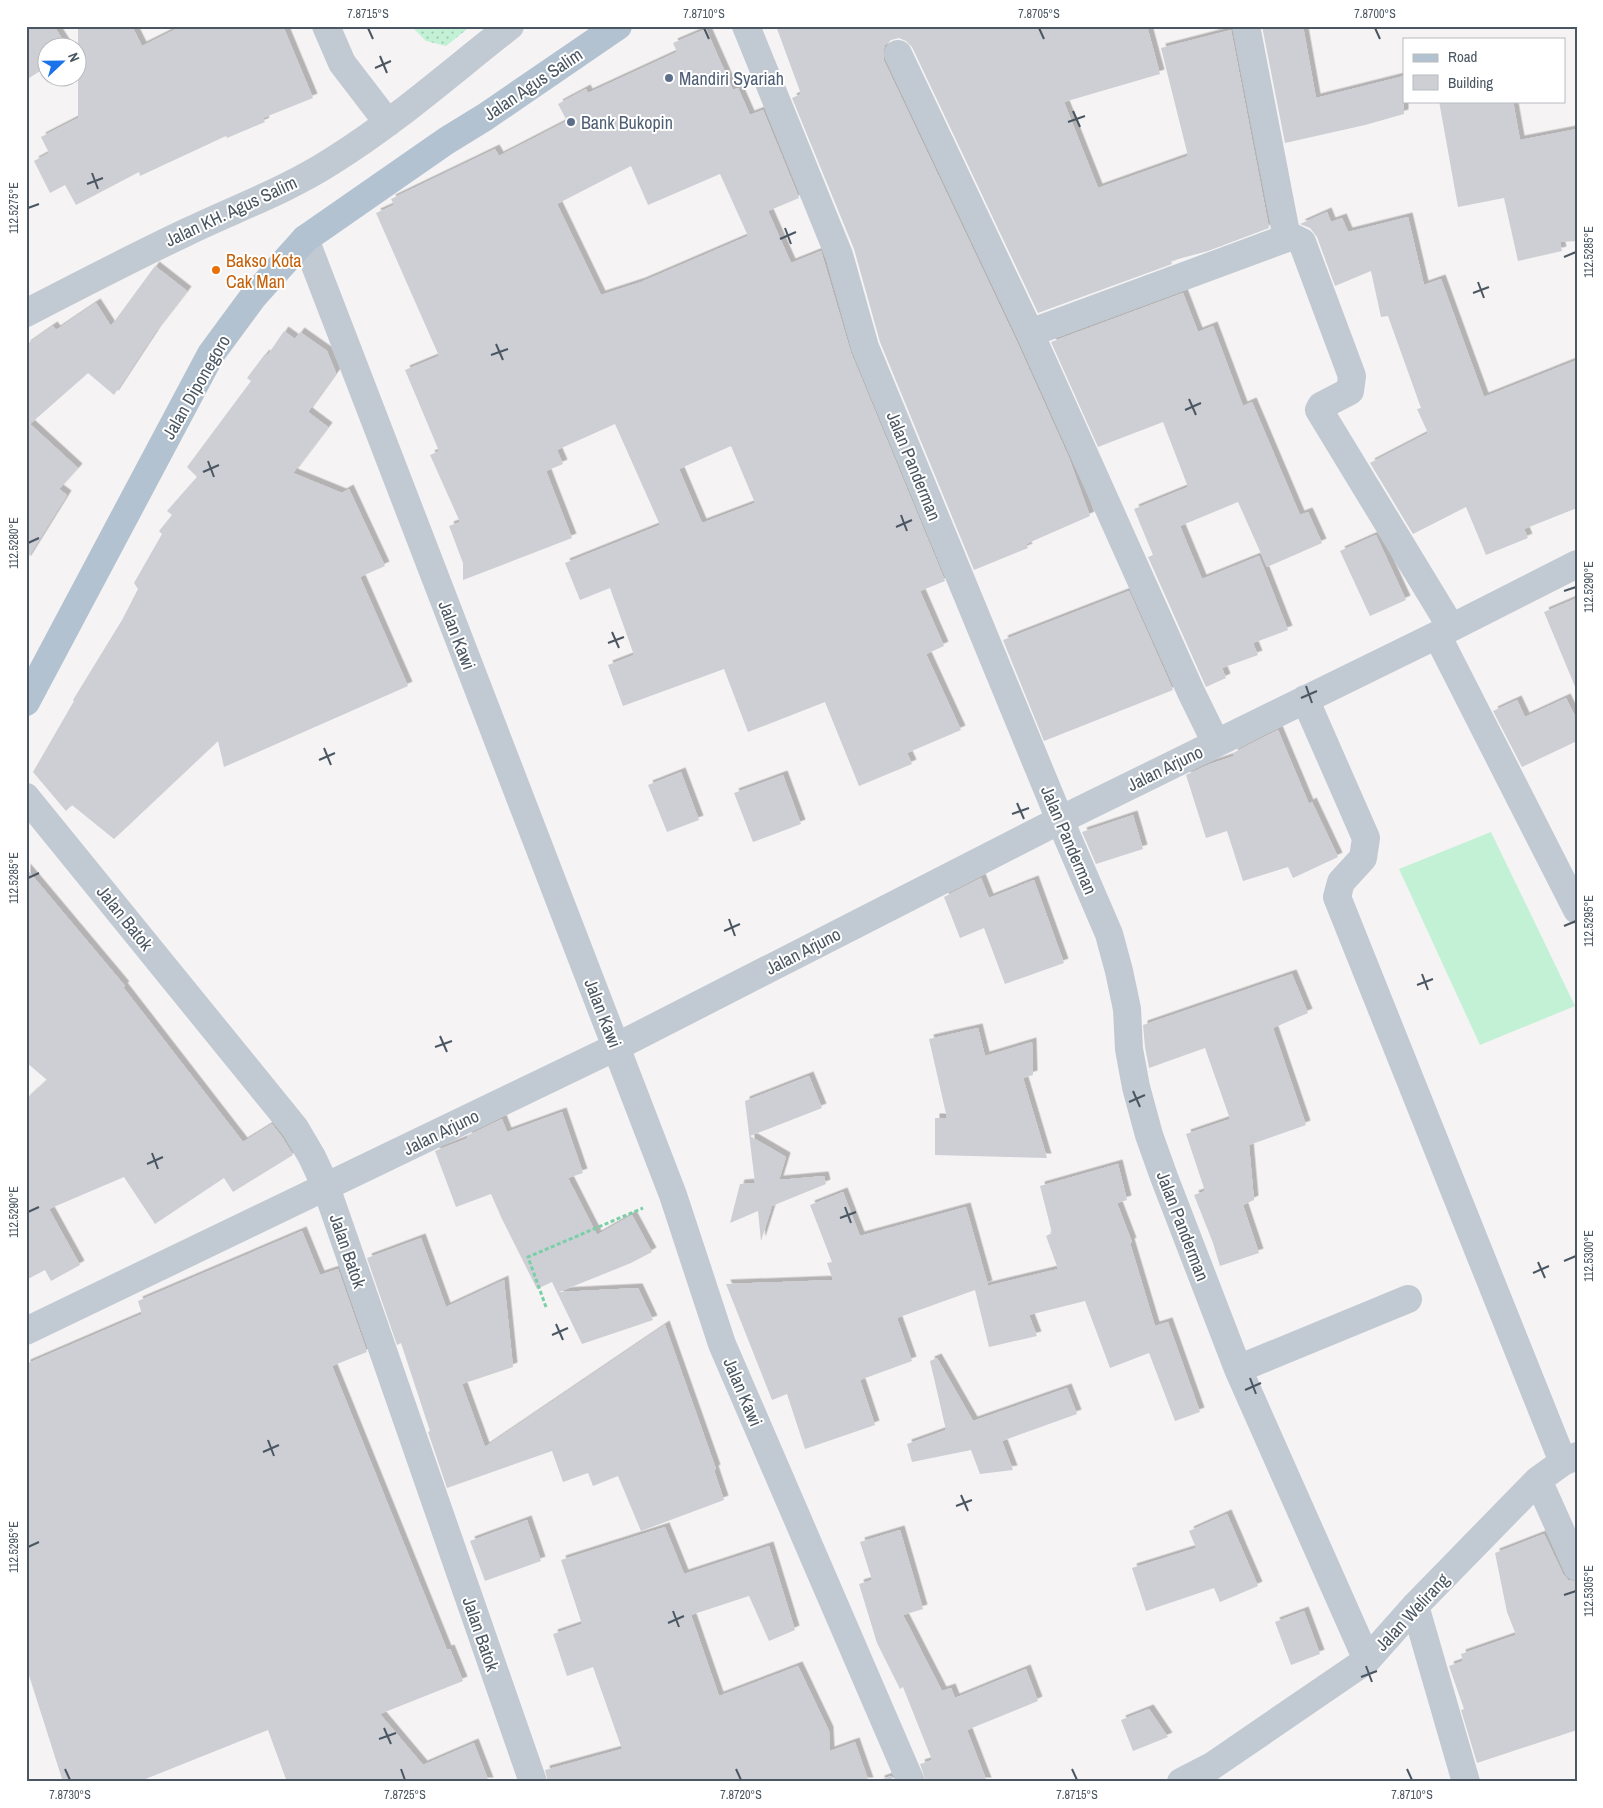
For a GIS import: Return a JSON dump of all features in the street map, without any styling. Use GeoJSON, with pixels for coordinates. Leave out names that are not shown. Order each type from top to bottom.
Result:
{"type":"FeatureCollection","features":[{"type":"Feature","properties":{"kind":"main road","name":"Jalan Agus Salim"},"geometry":{"type":"LineString","coordinates":[[446,141],[485,117],[618,26]]}},
{"type":"Feature","properties":{"kind":"main road","name":"Jalan Diponegoro"},"geometry":{"type":"LineString","coordinates":[[28,693],[211,354],[253,297],[305,239],[446,141]]}},
{"type":"Feature","properties":{"kind":"street"},"geometry":{"type":"LineString","coordinates":[[326,26],[342,63],[388,124]]}},
{"type":"Feature","properties":{"kind":"street","name":"Jalan KH. Agus Salim"},"geometry":{"type":"LineString","coordinates":[[26,313],[188,231],[291,184],[331,162],[388,124],[510,26]]}},
{"type":"Feature","properties":{"kind":"street","name":"Jalan Panderman"},"geometry":{"type":"LineString","coordinates":[[746,26],[839,255],[865,347],[1109,934],[1127,1009],[1129,1049],[1136,1087],[1149,1135],[1238,1369],[1367,1660]]}},
{"type":"Feature","properties":{"kind":"street"},"geometry":{"type":"LineString","coordinates":[[1246,26],[1287,238]]}},
{"type":"Feature","properties":{"kind":"street"},"geometry":{"type":"LineString","coordinates":[[898,54],[1030,334],[1187,683],[1216,742]]}},
{"type":"Feature","properties":{"kind":"street"},"geometry":{"type":"LineString","coordinates":[[1030,334],[1287,238],[1294,238],[1302,242],[1352,376],[1350,391],[1321,406],[1319,410],[1444,631],[1577,910]]}},
{"type":"Feature","properties":{"kind":"street","name":"Jalan Kawi"},"geometry":{"type":"LineString","coordinates":[[305,239],[674,1195],[722,1344],[911,1782]]}},
{"type":"Feature","properties":{"kind":"street","name":"Jalan Arjuno"},"geometry":{"type":"LineString","coordinates":[[26,1330],[616,1047],[1060,820],[1577,564]]}},
{"type":"Feature","properties":{"kind":"street"},"geometry":{"type":"LineString","coordinates":[[1305,699],[1366,838],[1363,858],[1341,882],[1337,897],[1570,1459]]}},
{"type":"Feature","properties":{"kind":"street","name":"Jalan Batok"},"geometry":{"type":"LineString","coordinates":[[26,797],[295,1128],[312,1157],[326,1187],[533,1782]]}},
{"type":"Feature","properties":{"kind":"street"},"geometry":{"type":"LineString","coordinates":[[1238,1369],[1408,1299]]}},
{"type":"Feature","properties":{"kind":"street","name":"Jalan Welirang"},"geometry":{"type":"LineString","coordinates":[[1181,1782],[1212,1766],[1367,1660],[1415,1606],[1538,1480],[1570,1459]]}},
{"type":"Feature","properties":{"kind":"street"},"geometry":{"type":"LineString","coordinates":[[1538,1480],[1577,1567]]}},
{"type":"Feature","properties":{"kind":"street"},"geometry":{"type":"LineString","coordinates":[[1415,1606],[1466,1782]]}},
{"type":"Feature","properties":{"kind":"path"},"geometry":{"type":"LineString","coordinates":[[546,1307],[528,1257],[674,1195]]}},
{"type":"Feature","properties":{"kind":"green space"},"geometry":{"type":"Polygon","coordinates":[[[411,26],[471,26],[446,46],[426,41],[411,26]]]}},
{"type":"Feature","properties":{"kind":"green space"},"geometry":{"type":"Polygon","coordinates":[[[1491,832],[1575,1006],[1480,1045],[1399,869],[1491,832]]]}},
{"type":"Feature","properties":{"kind":"building"},"geometry":{"type":"Polygon","coordinates":[[[26,26],[54,26],[62,38],[38,38],[38,72],[26,80],[26,26]]]}},
{"type":"Feature","properties":{"kind":"building"},"geometry":{"type":"Polygon","coordinates":[[[78,26],[132,26],[142,46],[182,26],[283,26],[313,98],[263,118],[265,122],[227,138],[226,136],[140,176],[139,172],[76,205],[65,185],[50,193],[34,161],[49,153],[41,137],[78,118],[78,88],[88,88],[88,38],[78,38],[78,26]]]}},
{"type":"Feature","properties":{"kind":"building"},"geometry":{"type":"Polygon","coordinates":[[[776,26],[1147,26],[1160,74],[1064,102],[1098,188],[1188,156],[1161,48],[1231,30],[1269,228],[1208,251],[1171,261],[1172,264],[1038,313],[912,47],[906,41],[899,38],[891,40],[885,45],[883,52],[884,61],[1016,340],[1069,458],[1090,516],[1026,544],[1028,548],[974,570],[880,342],[854,249],[792,98],[801,94],[776,26]]]}},
{"type":"Feature","properties":{"kind":"building"},"geometry":{"type":"Polygon","coordinates":[[[1262,26],[1303,26],[1316,98],[1403,76],[1404,114],[1285,143],[1262,26]]]}},
{"type":"Feature","properties":{"kind":"building"},"geometry":{"type":"Polygon","coordinates":[[[706,29],[733,90],[738,88],[750,115],[763,110],[799,198],[768,211],[791,263],[821,251],[851,353],[945,581],[920,591],[944,646],[926,654],[961,730],[907,753],[912,764],[859,786],[825,702],[748,732],[724,669],[623,706],[608,665],[634,655],[610,588],[580,600],[565,563],[660,525],[615,424],[557,450],[563,464],[546,471],[572,538],[463,580],[463,563],[449,526],[460,522],[430,455],[439,451],[405,370],[439,356],[376,213],[394,205],[391,199],[495,149],[499,156],[567,121],[558,104],[586,89],[588,93],[677,52],[673,43],[706,29]],[[631,166],[557,204],[601,295],[641,282],[748,236],[720,174],[648,205],[631,166]],[[731,446],[679,469],[702,523],[755,503],[731,446]]]}},
{"type":"Feature","properties":{"kind":"building"},"geometry":{"type":"Polygon","coordinates":[[[1439,102],[1513,102],[1520,140],[1577,129],[1577,241],[1560,242],[1562,251],[1518,261],[1504,198],[1458,207],[1439,102]]]}},
{"type":"Feature","properties":{"kind":"building"},"geometry":{"type":"Polygon","coordinates":[[[1327,212],[1331,222],[1342,218],[1348,232],[1408,217],[1424,285],[1441,279],[1484,397],[1577,360],[1577,508],[1524,529],[1528,538],[1486,555],[1466,507],[1413,534],[1370,463],[1428,433],[1417,409],[1421,408],[1388,316],[1381,317],[1371,271],[1335,286],[1317,237],[1310,228],[1300,224],[1327,212]]]}},
{"type":"Feature","properties":{"kind":"building"},"geometry":{"type":"Polygon","coordinates":[[[155,266],[187,291],[156,331],[114,395],[88,373],[30,424],[78,468],[59,489],[67,495],[26,561],[26,345],[53,326],[56,330],[96,303],[111,326],[155,266]]]}},
{"type":"Feature","properties":{"kind":"building"},"geometry":{"type":"Polygon","coordinates":[[[1183,293],[1198,332],[1213,326],[1243,406],[1252,402],[1300,515],[1308,512],[1322,543],[1267,567],[1238,502],[1180,526],[1202,579],[1259,556],[1288,630],[1253,643],[1258,655],[1222,668],[1226,678],[1206,687],[1148,557],[1153,555],[1134,509],[1188,487],[1163,422],[1098,447],[1051,342],[1183,293]]]}},
{"type":"Feature","properties":{"kind":"building"},"geometry":{"type":"Polygon","coordinates":[[[284,331],[295,339],[300,332],[327,351],[336,373],[308,412],[328,427],[293,473],[342,493],[349,489],[385,566],[360,577],[408,686],[224,767],[218,741],[114,839],[72,805],[66,811],[33,772],[73,700],[122,620],[138,589],[134,583],[162,534],[159,531],[172,515],[167,511],[197,477],[187,467],[251,381],[247,378],[265,354],[267,356],[284,331]]]}},
{"type":"Feature","properties":{"kind":"building"},"geometry":{"type":"Polygon","coordinates":[[[1376,535],[1406,600],[1370,616],[1340,551],[1376,535]]]}},
{"type":"Feature","properties":{"kind":"building"},"geometry":{"type":"Polygon","coordinates":[[[1129,591],[1173,690],[1044,741],[1003,640],[1129,591]]]}},
{"type":"Feature","properties":{"kind":"building"},"geometry":{"type":"Polygon","coordinates":[[[1577,598],[1577,689],[1576,689],[1544,612],[1577,598]]]}},
{"type":"Feature","properties":{"kind":"building"},"geometry":{"type":"Polygon","coordinates":[[[1566,698],[1577,720],[1577,741],[1522,767],[1493,711],[1517,700],[1525,717],[1566,698]]]}},
{"type":"Feature","properties":{"kind":"building"},"geometry":{"type":"Polygon","coordinates":[[[1278,730],[1309,804],[1312,802],[1338,857],[1293,878],[1288,867],[1243,881],[1227,831],[1206,838],[1186,775],[1234,756],[1233,753],[1278,730]]]}},
{"type":"Feature","properties":{"kind":"building"},"geometry":{"type":"Polygon","coordinates":[[[681,772],[699,820],[667,832],[648,785],[681,772]]]}},
{"type":"Feature","properties":{"kind":"building"},"geometry":{"type":"Polygon","coordinates":[[[783,775],[801,824],[753,842],[734,793],[783,775]]]}},
{"type":"Feature","properties":{"kind":"building"},"geometry":{"type":"Polygon","coordinates":[[[1133,815],[1143,849],[1096,864],[1082,832],[1133,815]]]}},
{"type":"Feature","properties":{"kind":"building"},"geometry":{"type":"Polygon","coordinates":[[[26,868],[125,986],[123,987],[243,1142],[272,1124],[293,1155],[233,1192],[224,1178],[155,1224],[124,1177],[49,1209],[80,1265],[51,1281],[45,1270],[26,1280],[26,1099],[47,1080],[26,1062],[26,868]]]}},
{"type":"Feature","properties":{"kind":"building"},"geometry":{"type":"Polygon","coordinates":[[[981,878],[989,898],[1034,880],[1064,963],[1005,984],[984,928],[960,938],[944,897],[981,878]]]}},
{"type":"Feature","properties":{"kind":"building"},"geometry":{"type":"Polygon","coordinates":[[[1292,974],[1308,1013],[1273,1028],[1306,1125],[1249,1145],[1254,1200],[1243,1205],[1259,1253],[1220,1266],[1194,1195],[1205,1191],[1186,1134],[1230,1119],[1205,1048],[1149,1068],[1143,1025],[1292,974]]]}},
{"type":"Feature","properties":{"kind":"building"},"geometry":{"type":"Polygon","coordinates":[[[978,1028],[985,1056],[1032,1042],[1033,1075],[1023,1078],[1047,1158],[935,1155],[935,1118],[947,1118],[929,1039],[978,1028]]]}},
{"type":"Feature","properties":{"kind":"building"},"geometry":{"type":"Polygon","coordinates":[[[809,1076],[822,1108],[750,1136],[786,1157],[779,1180],[824,1176],[826,1184],[772,1206],[761,1241],[758,1211],[730,1223],[740,1184],[755,1183],[745,1101],[809,1076]]]}},
{"type":"Feature","properties":{"kind":"building"},"geometry":{"type":"Polygon","coordinates":[[[562,1112],[583,1173],[568,1178],[597,1235],[632,1215],[652,1252],[631,1263],[559,1292],[638,1288],[653,1320],[582,1344],[552,1282],[537,1289],[491,1194],[456,1207],[435,1151],[468,1138],[467,1136],[502,1119],[507,1132],[562,1112]]]}},
{"type":"Feature","properties":{"kind":"building"},"geometry":{"type":"Polygon","coordinates":[[[1118,1164],[1127,1200],[1117,1203],[1132,1242],[1130,1243],[1155,1326],[1168,1322],[1200,1412],[1175,1421],[1149,1353],[1110,1368],[1085,1301],[1029,1315],[1037,1336],[989,1347],[975,1290],[897,1318],[912,1361],[860,1380],[875,1425],[805,1449],[787,1394],[772,1400],[726,1284],[833,1280],[827,1263],[832,1262],[810,1205],[843,1192],[860,1236],[966,1207],[988,1285],[979,1288],[1058,1269],[1046,1236],[1052,1233],[1040,1186],[1118,1164]]]}},
{"type":"Feature","properties":{"kind":"building"},"geometry":{"type":"Polygon","coordinates":[[[302,1231],[320,1275],[338,1269],[367,1352],[332,1366],[447,1650],[450,1649],[463,1681],[380,1714],[423,1765],[474,1743],[489,1782],[287,1782],[268,1730],[138,1782],[63,1782],[26,1666],[26,1364],[142,1314],[138,1301],[302,1231]]]}},
{"type":"Feature","properties":{"kind":"building"},"geometry":{"type":"Polygon","coordinates":[[[421,1238],[446,1307],[504,1280],[513,1367],[462,1384],[485,1447],[665,1325],[716,1469],[714,1470],[724,1500],[641,1531],[618,1476],[593,1486],[588,1473],[563,1482],[552,1451],[447,1488],[401,1343],[397,1345],[367,1258],[421,1238]]]}},
{"type":"Feature","properties":{"kind":"building"},"geometry":{"type":"Polygon","coordinates":[[[937,1358],[973,1421],[1067,1388],[1077,1414],[1002,1441],[1013,1470],[980,1474],[971,1450],[912,1462],[907,1444],[946,1430],[930,1361],[937,1358]]]}},
{"type":"Feature","properties":{"kind":"building"},"geometry":{"type":"Polygon","coordinates":[[[1227,1514],[1258,1586],[1220,1602],[1214,1588],[1146,1611],[1132,1568],[1196,1548],[1189,1531],[1227,1514]]]}},
{"type":"Feature","properties":{"kind":"building"},"geometry":{"type":"Polygon","coordinates":[[[527,1520],[541,1561],[485,1581],[470,1541],[527,1520]]]}},
{"type":"Feature","properties":{"kind":"building"},"geometry":{"type":"Polygon","coordinates":[[[665,1527],[684,1574],[769,1546],[795,1630],[769,1641],[749,1596],[691,1615],[719,1696],[798,1666],[829,1731],[830,1751],[855,1742],[869,1782],[755,1782],[754,1780],[748,1782],[548,1782],[545,1770],[622,1749],[593,1667],[567,1676],[553,1634],[582,1624],[561,1560],[665,1527]]]}},
{"type":"Feature","properties":{"kind":"building"},"geometry":{"type":"Polygon","coordinates":[[[900,1530],[923,1609],[903,1615],[942,1691],[951,1688],[955,1698],[1026,1669],[1038,1701],[967,1730],[987,1782],[926,1782],[920,1764],[932,1760],[903,1687],[900,1689],[877,1643],[859,1584],[872,1580],[860,1542],[900,1530]]]}},
{"type":"Feature","properties":{"kind":"building"},"geometry":{"type":"Polygon","coordinates":[[[1544,1534],[1563,1574],[1568,1580],[1577,1582],[1577,1730],[1477,1763],[1461,1710],[1464,1709],[1449,1666],[1463,1661],[1461,1654],[1516,1635],[1507,1612],[1495,1553],[1544,1534]]]}},
{"type":"Feature","properties":{"kind":"building"},"geometry":{"type":"Polygon","coordinates":[[[1304,1611],[1320,1654],[1291,1665],[1275,1622],[1304,1611]]]}},
{"type":"Feature","properties":{"kind":"building"},"geometry":{"type":"Polygon","coordinates":[[[1149,1709],[1168,1737],[1133,1751],[1121,1720],[1149,1709]]]}},
{"type":"Feature","properties":{"kind":"building"},"geometry":{"type":"Polygon","coordinates":[[[891,1776],[894,1782],[880,1782],[880,1780],[891,1776]]]}},
{"type":"Feature","properties":{"kind":"place","name":"Mandiri Syariah"},"geometry":{"type":"Point","coordinates":[669,78]}},
{"type":"Feature","properties":{"kind":"place","name":"Bank Bukopin"},"geometry":{"type":"Point","coordinates":[571,122]}},
{"type":"Feature","properties":{"kind":"place","name":"Bakso Kota Cak Man"},"geometry":{"type":"Point","coordinates":[216,270]}}]}
